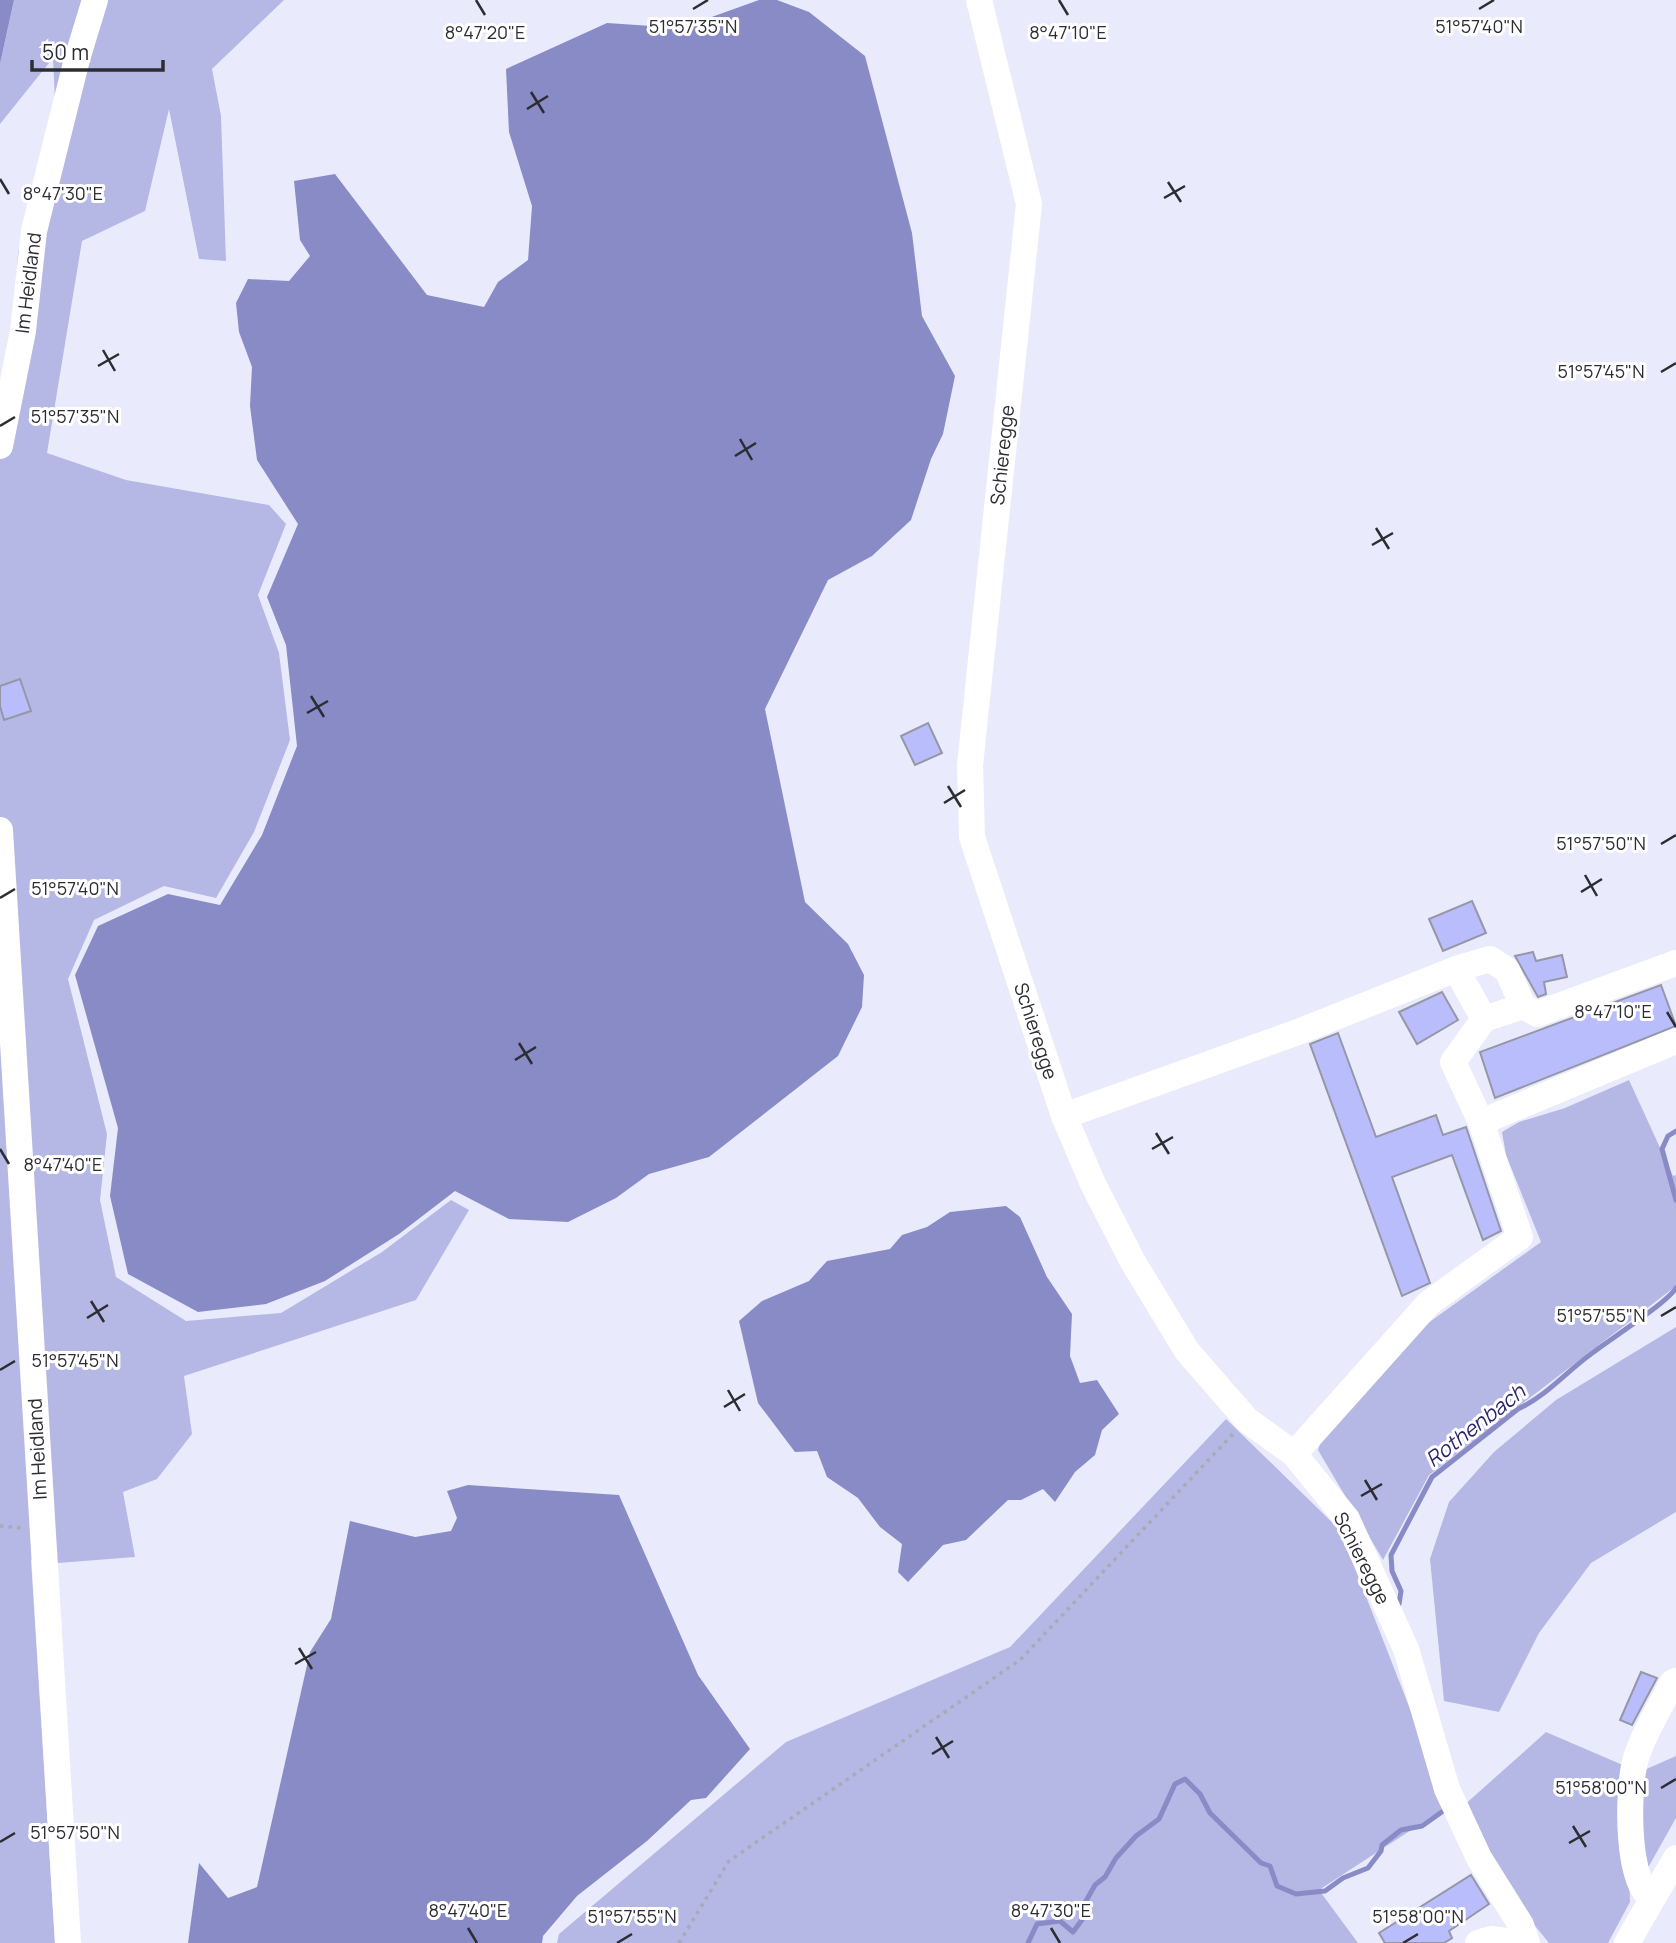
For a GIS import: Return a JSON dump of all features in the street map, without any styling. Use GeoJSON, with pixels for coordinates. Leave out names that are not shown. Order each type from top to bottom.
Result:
{"type":"FeatureCollection","features":[{"type":"Feature","properties":{"kind":"street","name":"Im Heidland"},"geometry":{"type":"LineString","coordinates":[[0,446],[23,331],[34,231],[77,59],[95,0]]}},
{"type":"Feature","properties":{"kind":"street","name":"Schieregge"},"geometry":{"type":"LineString","coordinates":[[979,0],[1029,204],[970,765],[972,837],[1064,1116],[1093,1184],[1133,1262],[1187,1351],[1247,1420],[1294,1454],[1346,1519],[1406,1649],[1447,1789],[1479,1858],[1521,1925],[1527,1943]]}},
{"type":"Feature","properties":{"kind":"street","name":"Im Heidland"},"geometry":{"type":"LineString","coordinates":[[0,830],[68,1943]]}},
{"type":"Feature","properties":{"kind":"street"},"geometry":{"type":"LineString","coordinates":[[1064,1116],[1298,1032],[1456,969],[1490,959],[1507,970],[1523,1006],[1537,1014],[1676,963]]}},
{"type":"Feature","properties":{"kind":"street"},"geometry":{"type":"LineString","coordinates":[[1456,969],[1484,1019]]}},
{"type":"Feature","properties":{"kind":"street"},"geometry":{"type":"LineString","coordinates":[[1294,1454],[1429,1303],[1520,1237],[1481,1122],[1453,1062],[1484,1019],[1523,1006]]}},
{"type":"Feature","properties":{"kind":"street"},"geometry":{"type":"LineString","coordinates":[[1481,1122],[1676,1041]]}},
{"type":"Feature","properties":{"kind":"street"},"geometry":{"type":"LineString","coordinates":[[1652,1899],[1642,1892],[1635,1868],[1631,1830],[1634,1764],[1672,1683],[1676,1681]]}},
{"type":"Feature","properties":{"kind":"street"},"geometry":{"type":"LineString","coordinates":[[1627,1943],[1676,1858]]}},
{"type":"Feature","properties":{"kind":"street"},"geometry":{"type":"LineString","coordinates":[[1478,1943],[1491,1939],[1521,1943]]}},
{"type":"Feature","properties":{"kind":"path"},"geometry":{"type":"LineString","coordinates":[[680,1943],[729,1861],[1020,1660],[1247,1420]]}},
{"type":"Feature","properties":{"kind":"shaded area"},"geometry":{"type":"Polygon","coordinates":[[[0,0],[14,0],[0,64],[0,0]]]}},
{"type":"Feature","properties":{"kind":"shaded area"},"geometry":{"type":"Polygon","coordinates":[[[14,0],[284,0],[212,69],[221,116],[226,261],[199,259],[169,109],[145,211],[82,241],[47,453],[126,480],[269,505],[286,524],[258,595],[279,653],[290,740],[254,832],[216,898],[164,886],[94,920],[68,979],[107,1134],[100,1200],[116,1277],[186,1321],[281,1313],[382,1252],[451,1200],[469,1210],[416,1300],[184,1376],[192,1434],[157,1479],[123,1492],[135,1557],[58,1563],[31,1560],[55,1943],[0,1943],[0,429],[11,362],[18,253],[55,101],[53,58],[0,124],[0,64],[14,0]]]}},
{"type":"Feature","properties":{"kind":"shaded area"},"geometry":{"type":"Polygon","coordinates":[[[759,0],[777,0],[809,12],[865,56],[912,233],[922,316],[955,376],[943,434],[931,459],[911,520],[872,556],[828,580],[765,709],[805,902],[848,944],[864,975],[862,1007],[838,1056],[709,1157],[649,1174],[616,1198],[568,1222],[509,1219],[455,1191],[399,1234],[325,1281],[266,1304],[198,1312],[128,1274],[110,1196],[118,1128],[75,975],[98,926],[168,894],[220,905],[262,835],[297,746],[286,645],[267,597],[298,524],[257,460],[250,406],[252,367],[239,332],[236,303],[248,279],[289,281],[310,256],[300,240],[294,181],[335,174],[427,295],[484,307],[498,282],[528,260],[532,206],[509,132],[506,69],[607,23],[681,28],[759,0]]]}},
{"type":"Feature","properties":{"kind":"shaded area"},"geometry":{"type":"Polygon","coordinates":[[[1629,1080],[1673,1176],[1676,1175],[1676,1286],[1429,1475],[1383,1560],[1318,1450],[1321,1440],[1410,1336],[1541,1242],[1506,1155],[1502,1132],[1519,1122],[1565,1108],[1629,1080]]]}},
{"type":"Feature","properties":{"kind":"shaded area"},"geometry":{"type":"Polygon","coordinates":[[[1006,1206],[1020,1217],[1047,1277],[1072,1314],[1070,1356],[1080,1383],[1097,1380],[1119,1414],[1102,1430],[1095,1455],[1075,1472],[1055,1502],[1043,1489],[1021,1500],[1008,1500],[966,1540],[943,1545],[908,1582],[898,1572],[902,1544],[880,1527],[858,1498],[827,1477],[817,1451],[795,1452],[758,1403],[739,1321],[762,1301],[809,1281],[827,1261],[890,1249],[902,1235],[927,1227],[950,1212],[1006,1206]]]}},
{"type":"Feature","properties":{"kind":"shaded area"},"geometry":{"type":"Polygon","coordinates":[[[1676,1327],[1676,1512],[1591,1563],[1539,1633],[1499,1712],[1444,1701],[1430,1559],[1449,1502],[1494,1452],[1556,1400],[1676,1327]]]}},
{"type":"Feature","properties":{"kind":"shaded area"},"geometry":{"type":"Polygon","coordinates":[[[1226,1419],[1340,1530],[1448,1806],[1319,1890],[1358,1943],[557,1943],[559,1934],[786,1742],[1010,1647],[1226,1419]]]}},
{"type":"Feature","properties":{"kind":"shaded area"},"geometry":{"type":"Polygon","coordinates":[[[468,1485],[619,1495],[698,1675],[750,1749],[706,1798],[691,1800],[647,1841],[577,1896],[543,1936],[542,1943],[188,1943],[199,1863],[228,1898],[257,1887],[310,1652],[331,1619],[350,1521],[415,1537],[451,1531],[457,1518],[447,1491],[468,1485]]]}},
{"type":"Feature","properties":{"kind":"shaded area"},"geometry":{"type":"Polygon","coordinates":[[[1546,1732],[1625,1766],[1630,1902],[1608,1943],[1549,1943],[1523,1911],[1461,1808],[1546,1732]]]}},
{"type":"Feature","properties":{"kind":"shaded area"},"geometry":{"type":"Polygon","coordinates":[[[1676,1756],[1676,1818],[1645,1873],[1642,1771],[1676,1756]]]}},
{"type":"Feature","properties":{"kind":"building"},"geometry":{"type":"Polygon","coordinates":[[[20,679],[31,711],[4,720],[0,706],[0,686],[20,679]]]}},
{"type":"Feature","properties":{"kind":"building"},"geometry":{"type":"Polygon","coordinates":[[[928,723],[942,753],[915,765],[901,736],[928,723]]]}},
{"type":"Feature","properties":{"kind":"building"},"geometry":{"type":"Polygon","coordinates":[[[1472,901],[1486,933],[1443,951],[1429,919],[1472,901]]]}},
{"type":"Feature","properties":{"kind":"building"},"geometry":{"type":"Polygon","coordinates":[[[1533,952],[1536,961],[1562,955],[1567,977],[1544,982],[1546,994],[1538,997],[1515,956],[1533,952]]]}},
{"type":"Feature","properties":{"kind":"building"},"geometry":{"type":"Polygon","coordinates":[[[1661,985],[1676,1026],[1495,1098],[1480,1052],[1661,985]]]}},
{"type":"Feature","properties":{"kind":"building"},"geometry":{"type":"Polygon","coordinates":[[[1442,992],[1458,1020],[1417,1044],[1399,1012],[1442,992]]]}},
{"type":"Feature","properties":{"kind":"building"},"geometry":{"type":"Polygon","coordinates":[[[1338,1033],[1376,1137],[1436,1115],[1443,1135],[1466,1127],[1501,1231],[1483,1240],[1452,1155],[1392,1177],[1430,1283],[1402,1296],[1310,1044],[1338,1033]]]}},
{"type":"Feature","properties":{"kind":"building"},"geometry":{"type":"Polygon","coordinates":[[[1641,1672],[1657,1678],[1632,1725],[1620,1720],[1641,1672]]]}},
{"type":"Feature","properties":{"kind":"building"},"geometry":{"type":"Polygon","coordinates":[[[1471,1875],[1489,1904],[1449,1931],[1452,1938],[1444,1943],[1385,1943],[1379,1933],[1471,1875]]]}},
{"type":"Feature","properties":{"kind":"waterway","name":"Rothenbach"},"geometry":{"type":"LineString","coordinates":[[1676,1131],[1668,1136],[1662,1149],[1676,1200]]}},
{"type":"Feature","properties":{"kind":"waterway","name":"Rothenbach"},"geometry":{"type":"LineString","coordinates":[[1399,1604],[1401,1591],[1392,1571],[1391,1555],[1432,1477],[1518,1409],[1537,1398],[1591,1354],[1650,1312],[1676,1288]]}},
{"type":"Feature","properties":{"kind":"waterway","name":"Rothenbach"},"geometry":{"type":"LineString","coordinates":[[1028,1943],[1037,1924],[1060,1921],[1073,1932],[1084,1917],[1082,1908],[1095,1885],[1105,1877],[1116,1858],[1136,1836],[1159,1819],[1175,1784],[1185,1779],[1200,1794],[1210,1813],[1261,1863],[1270,1866],[1277,1886],[1296,1894],[1325,1891],[1343,1878],[1368,1868],[1381,1851],[1382,1845],[1401,1830],[1422,1826],[1446,1809]]}}]}
